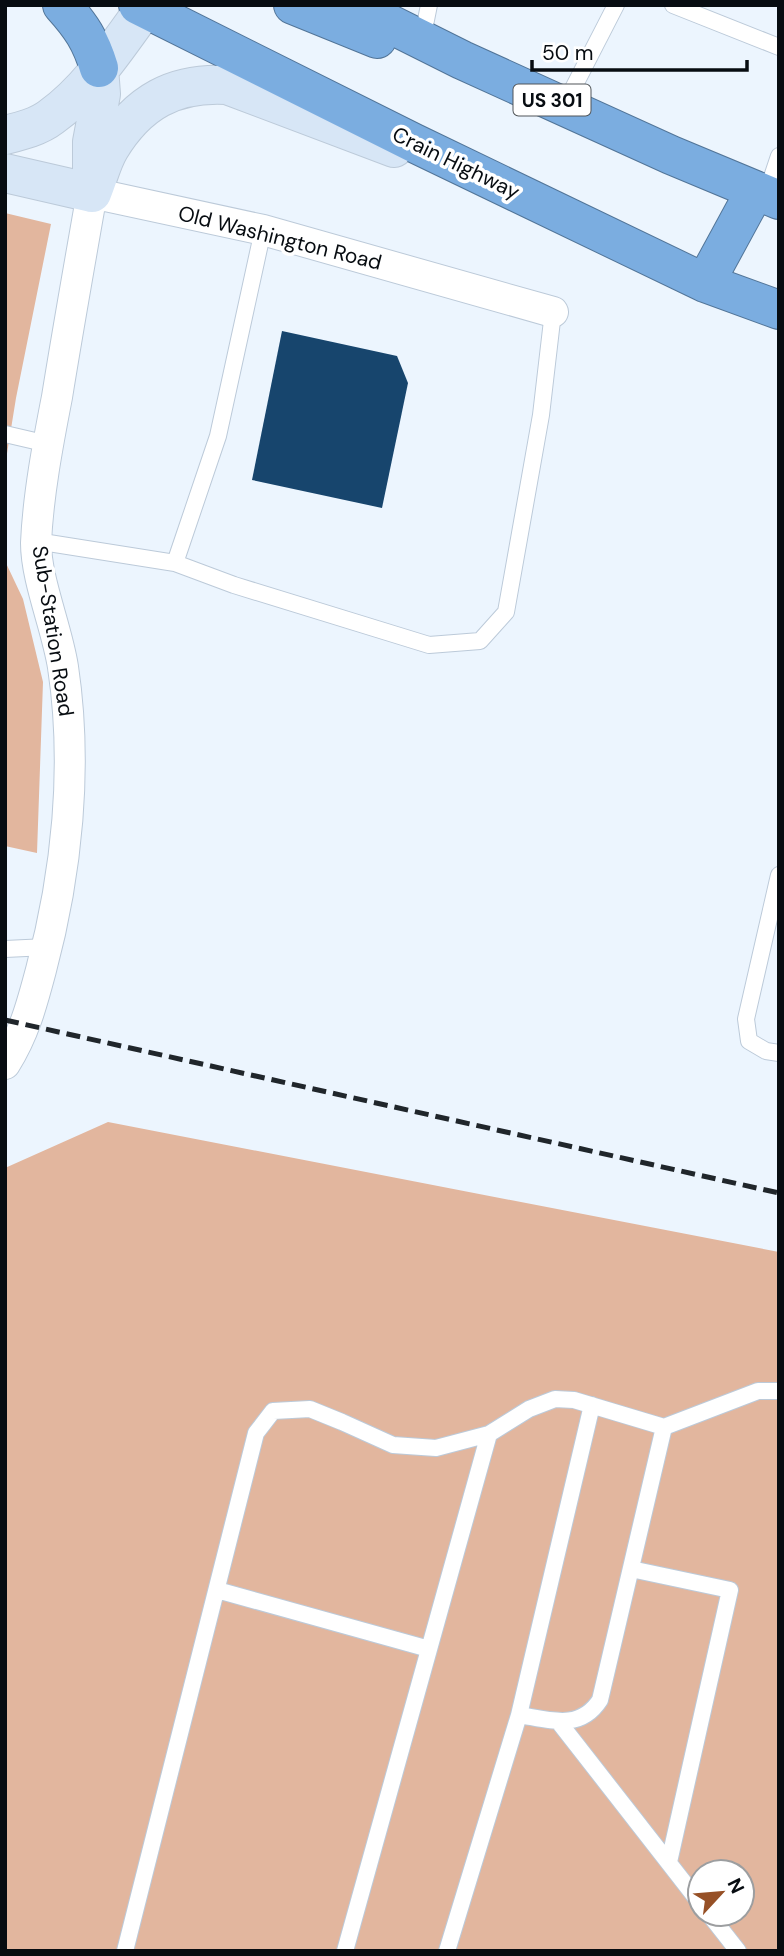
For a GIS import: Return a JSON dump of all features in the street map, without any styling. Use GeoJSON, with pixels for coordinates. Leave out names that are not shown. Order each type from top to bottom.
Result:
{"type":"FeatureCollection","features":[{"type":"Feature","properties":{"kind":"highway"},"geometry":{"type":"LineString","coordinates":[[62,5],[91,43],[100,68]]}},
{"type":"Feature","properties":{"kind":"highway"},"geometry":{"type":"LineString","coordinates":[[293,5],[499,88],[615,129]]}},
{"type":"Feature","properties":{"kind":"highway","name":"US 301"},"geometry":{"type":"LineString","coordinates":[[352,5],[425,23],[564,106],[767,195]]}},
{"type":"Feature","properties":{"kind":"highway","name":"Crain Highway"},"geometry":{"type":"LineString","coordinates":[[145,6],[705,283],[779,310]]}},
{"type":"Feature","properties":{"kind":"highway"},"geometry":{"type":"LineString","coordinates":[[705,283],[767,195]]}},
{"type":"Feature","properties":{"kind":"main road"},"geometry":{"type":"LineString","coordinates":[[5,135],[50,119],[65,106],[100,68],[145,6]]}},
{"type":"Feature","properties":{"kind":"main road","name":"Sub-Station Road"},"geometry":{"type":"LineString","coordinates":[[92,194],[92,142],[101,94],[100,68]]}},
{"type":"Feature","properties":{"kind":"main road","name":"Sub-Station Road"},"geometry":{"type":"LineString","coordinates":[[92,194],[109,149],[128,124],[155,99],[180,88],[202,84],[227,85],[535,201]]}},
{"type":"Feature","properties":{"kind":"main road","name":"Old Washington Road"},"geometry":{"type":"LineString","coordinates":[[5,173],[92,194]]}},
{"type":"Feature","properties":{"kind":"street","name":"Old Washington Road"},"geometry":{"type":"LineString","coordinates":[[92,194],[263,230],[553,312]]}},
{"type":"Feature","properties":{"kind":"street","name":"Sub-Station Road"},"geometry":{"type":"LineString","coordinates":[[5,1064],[26,1025],[47,947],[66,837],[69,734],[63,668],[55,625],[37,562],[36,541],[48,444],[92,194]]}},
{"type":"Feature","properties":{"kind":"lane"},"geometry":{"type":"LineString","coordinates":[[564,106],[616,5]]}},
{"type":"Feature","properties":{"kind":"lane"},"geometry":{"type":"LineString","coordinates":[[673,5],[779,47]]}},
{"type":"Feature","properties":{"kind":"lane"},"geometry":{"type":"LineString","coordinates":[[767,195],[779,156]]}},
{"type":"Feature","properties":{"kind":"lane"},"geometry":{"type":"LineString","coordinates":[[174,563],[218,436],[263,230]]}},
{"type":"Feature","properties":{"kind":"lane"},"geometry":{"type":"LineString","coordinates":[[36,541],[174,563],[234,585],[429,645],[480,641],[506,612],[541,415],[553,312]]}},
{"type":"Feature","properties":{"kind":"lane"},"geometry":{"type":"LineString","coordinates":[[5,434],[48,444]]}},
{"type":"Feature","properties":{"kind":"lane"},"geometry":{"type":"LineString","coordinates":[[779,875],[747,1019],[749,1041],[766,1051],[779,1054]]}},
{"type":"Feature","properties":{"kind":"lane"},"geometry":{"type":"LineString","coordinates":[[5,949],[47,947]]}},
{"type":"Feature","properties":{"kind":"lane"},"geometry":{"type":"LineString","coordinates":[[125,1951],[256,1433],[272,1411],[310,1409],[393,1446],[436,1448],[489,1434],[529,1409],[555,1399],[574,1400],[664,1427],[758,1391],[779,1391]]}},
{"type":"Feature","properties":{"kind":"lane"},"geometry":{"type":"LineString","coordinates":[[447,1951],[519,1715],[592,1405]]}},
{"type":"Feature","properties":{"kind":"lane"},"geometry":{"type":"LineString","coordinates":[[519,1715],[558,1721],[579,1720],[592,1713],[600,1700],[664,1427]]}},
{"type":"Feature","properties":{"kind":"lane"},"geometry":{"type":"LineString","coordinates":[[345,1951],[489,1434]]}},
{"type":"Feature","properties":{"kind":"lane"},"geometry":{"type":"LineString","coordinates":[[631,1569],[730,1590],[668,1863]]}},
{"type":"Feature","properties":{"kind":"lane"},"geometry":{"type":"LineString","coordinates":[[217,1590],[429,1649]]}},
{"type":"Feature","properties":{"kind":"lane"},"geometry":{"type":"LineString","coordinates":[[558,1721],[686,1886]]}},
{"type":"Feature","properties":{"kind":"lane"},"geometry":{"type":"LineString","coordinates":[[720,1928],[738,1951]]}},
{"type":"Feature","properties":{"kind":"shaded area"},"geometry":{"type":"Polygon","coordinates":[[[5,213],[51,224],[5,466],[5,213]]]}},
{"type":"Feature","properties":{"kind":"shaded area"},"geometry":{"type":"Polygon","coordinates":[[[5,561],[23,599],[43,682],[37,853],[5,846],[5,561]]]}},
{"type":"Feature","properties":{"kind":"shaded area"},"geometry":{"type":"Polygon","coordinates":[[[108,1122],[779,1252],[779,1951],[5,1951],[5,1168],[108,1122]]]}},
{"type":"Feature","properties":{"kind":"building"},"geometry":{"type":"Polygon","coordinates":[[[282,331],[397,356],[408,383],[382,508],[252,480],[282,331]]]}},
{"type":"Feature","properties":{"kind":"railway"},"geometry":{"type":"LineString","coordinates":[[5,1020],[779,1193]]}}]}
